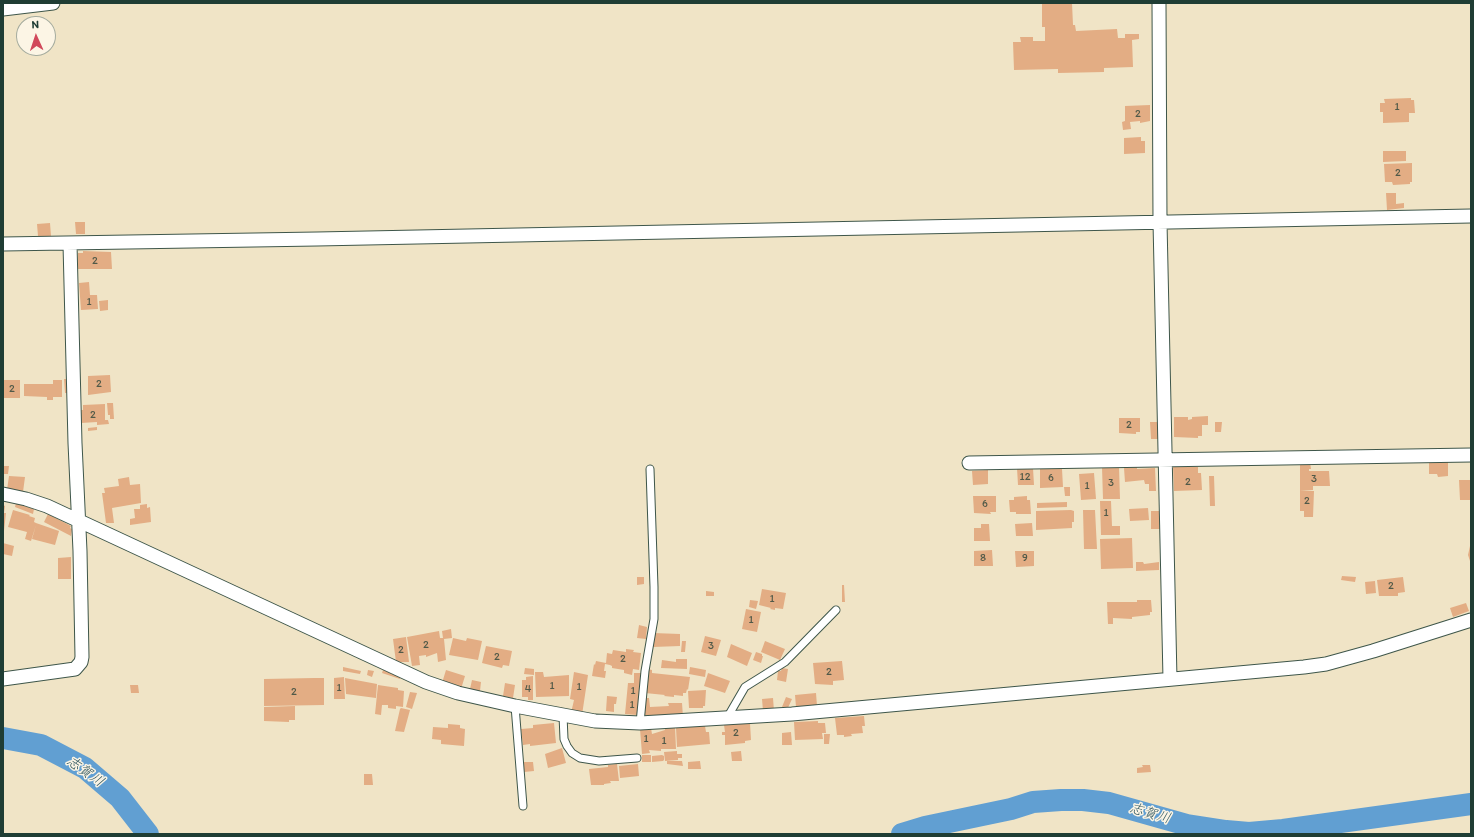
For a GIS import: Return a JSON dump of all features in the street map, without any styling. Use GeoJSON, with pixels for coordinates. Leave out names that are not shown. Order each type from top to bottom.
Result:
{"type":"FeatureCollection","features":[{"type":"Feature","properties":{"kind":"street"},"geometry":{"type":"LineString","coordinates":[[6,8],[53,3]]}},
{"type":"Feature","properties":{"kind":"street"},"geometry":{"type":"LineString","coordinates":[[1159,3],[1160,222],[1170,679]]}},
{"type":"Feature","properties":{"kind":"street"},"geometry":{"type":"LineString","coordinates":[[3,244],[70,244],[1471,216]]}},
{"type":"Feature","properties":{"kind":"street"},"geometry":{"type":"LineString","coordinates":[[3,679],[76,669],[81,662],[80,551],[70,244]]}},
{"type":"Feature","properties":{"kind":"street"},"geometry":{"type":"LineString","coordinates":[[969,463],[1471,454]]}},
{"type":"Feature","properties":{"kind":"street"},"geometry":{"type":"LineString","coordinates":[[3,494],[48,506],[426,682],[458,693],[595,721],[640,723],[792,714],[1304,667],[1326,664],[1373,651],[1471,620]]}},
{"type":"Feature","properties":{"kind":"lane"},"geometry":{"type":"LineString","coordinates":[[640,723],[644,671],[654,619],[650,470]]}},
{"type":"Feature","properties":{"kind":"lane"},"geometry":{"type":"LineString","coordinates":[[727,718],[745,687],[785,662],[836,610]]}},
{"type":"Feature","properties":{"kind":"lane"},"geometry":{"type":"LineString","coordinates":[[516,706],[523,806]]}},
{"type":"Feature","properties":{"kind":"lane"},"geometry":{"type":"LineString","coordinates":[[563,715],[564,739],[566,746],[572,753],[580,758],[599,761],[637,758]]}},
{"type":"Feature","properties":{"kind":"building"},"geometry":{"type":"Polygon","coordinates":[[[1042,3],[1072,3],[1073,25],[1075,25],[1076,31],[1117,29],[1118,38],[1125,38],[1125,34],[1139,34],[1139,39],[1132,40],[1133,67],[1104,68],[1104,72],[1058,73],[1058,69],[1014,70],[1013,42],[1021,42],[1020,37],[1033,37],[1033,41],[1045,41],[1045,27],[1042,27],[1042,3]]]}},
{"type":"Feature","properties":{"kind":"building"},"geometry":{"type":"Polygon","coordinates":[[[1411,98],[1411,100],[1414,100],[1415,113],[1409,113],[1409,122],[1383,123],[1383,112],[1380,112],[1380,103],[1385,103],[1384,99],[1411,98]]]}},
{"type":"Feature","properties":{"kind":"building"},"geometry":{"type":"Polygon","coordinates":[[[1150,105],[1150,121],[1140,123],[1140,121],[1130,122],[1131,129],[1123,130],[1122,122],[1125,121],[1125,106],[1150,105]]]}},
{"type":"Feature","properties":{"kind":"building"},"geometry":{"type":"Polygon","coordinates":[[[1141,137],[1141,141],[1145,141],[1145,153],[1124,154],[1124,138],[1141,137]]]}},
{"type":"Feature","properties":{"kind":"building"},"geometry":{"type":"Polygon","coordinates":[[[1383,151],[1406,151],[1406,161],[1383,162],[1383,151]]]}},
{"type":"Feature","properties":{"kind":"building"},"geometry":{"type":"Polygon","coordinates":[[[1412,163],[1412,182],[1410,182],[1410,184],[1393,185],[1392,182],[1385,182],[1384,164],[1412,163]]]}},
{"type":"Feature","properties":{"kind":"building"},"geometry":{"type":"Polygon","coordinates":[[[1386,193],[1396,193],[1396,204],[1404,203],[1404,208],[1387,210],[1386,193]]]}},
{"type":"Feature","properties":{"kind":"building"},"geometry":{"type":"Polygon","coordinates":[[[75,222],[85,222],[85,234],[76,234],[75,222]]]}},
{"type":"Feature","properties":{"kind":"building"},"geometry":{"type":"Polygon","coordinates":[[[50,223],[51,236],[38,236],[37,224],[50,223]]]}},
{"type":"Feature","properties":{"kind":"building"},"geometry":{"type":"Polygon","coordinates":[[[83,251],[111,252],[112,269],[78,269],[78,253],[83,253],[83,251]]]}},
{"type":"Feature","properties":{"kind":"building"},"geometry":{"type":"Polygon","coordinates":[[[89,282],[90,295],[97,295],[98,309],[81,310],[79,283],[89,282]]]}},
{"type":"Feature","properties":{"kind":"building"},"geometry":{"type":"Polygon","coordinates":[[[108,300],[108,310],[100,311],[99,301],[108,300]]]}},
{"type":"Feature","properties":{"kind":"building"},"geometry":{"type":"Polygon","coordinates":[[[110,375],[111,392],[88,395],[88,376],[110,375]]]}},
{"type":"Feature","properties":{"kind":"building"},"geometry":{"type":"Polygon","coordinates":[[[64,379],[68,379],[69,393],[65,393],[64,379]]]}},
{"type":"Feature","properties":{"kind":"building"},"geometry":{"type":"Polygon","coordinates":[[[3,380],[20,380],[20,398],[3,398],[3,380]]]}},
{"type":"Feature","properties":{"kind":"building"},"geometry":{"type":"Polygon","coordinates":[[[53,380],[62,380],[62,397],[53,397],[53,400],[47,400],[47,397],[24,396],[24,384],[53,384],[53,380]]]}},
{"type":"Feature","properties":{"kind":"building"},"geometry":{"type":"Polygon","coordinates":[[[107,403],[113,403],[114,419],[110,419],[110,415],[108,415],[107,403]]]}},
{"type":"Feature","properties":{"kind":"building"},"geometry":{"type":"Polygon","coordinates":[[[105,404],[105,420],[108,420],[109,424],[97,425],[97,422],[81,423],[81,410],[83,410],[83,405],[105,404]]]}},
{"type":"Feature","properties":{"kind":"building"},"geometry":{"type":"Polygon","coordinates":[[[1208,416],[1208,425],[1202,425],[1202,436],[1198,436],[1198,438],[1174,437],[1174,417],[1188,417],[1188,420],[1192,419],[1192,417],[1208,416]]]}},
{"type":"Feature","properties":{"kind":"building"},"geometry":{"type":"Polygon","coordinates":[[[1119,418],[1140,418],[1140,432],[1136,432],[1136,434],[1119,433],[1119,418]]]}},
{"type":"Feature","properties":{"kind":"building"},"geometry":{"type":"Polygon","coordinates":[[[1150,422],[1158,422],[1159,439],[1151,439],[1150,422]]]}},
{"type":"Feature","properties":{"kind":"building"},"geometry":{"type":"Polygon","coordinates":[[[1215,422],[1222,422],[1221,432],[1215,432],[1215,422]]]}},
{"type":"Feature","properties":{"kind":"building"},"geometry":{"type":"Polygon","coordinates":[[[97,427],[97,430],[88,431],[88,428],[97,427]]]}},
{"type":"Feature","properties":{"kind":"building"},"geometry":{"type":"Polygon","coordinates":[[[1448,459],[1448,476],[1438,477],[1437,474],[1429,474],[1429,460],[1448,459]]]}},
{"type":"Feature","properties":{"kind":"building"},"geometry":{"type":"Polygon","coordinates":[[[1310,462],[1311,469],[1309,469],[1309,471],[1329,471],[1330,486],[1313,486],[1313,490],[1300,491],[1300,463],[1310,462]]]}},
{"type":"Feature","properties":{"kind":"building"},"geometry":{"type":"Polygon","coordinates":[[[3,466],[9,466],[8,474],[3,474],[3,466]]]}},
{"type":"Feature","properties":{"kind":"building"},"geometry":{"type":"Polygon","coordinates":[[[1173,466],[1198,467],[1198,473],[1201,473],[1202,490],[1174,491],[1173,466]]]}},
{"type":"Feature","properties":{"kind":"building"},"geometry":{"type":"Polygon","coordinates":[[[1102,467],[1119,467],[1120,499],[1103,499],[1102,467]]]}},
{"type":"Feature","properties":{"kind":"building"},"geometry":{"type":"Polygon","coordinates":[[[1137,467],[1137,469],[1155,468],[1156,491],[1149,491],[1149,484],[1145,484],[1144,480],[1125,482],[1124,468],[1137,467]]]}},
{"type":"Feature","properties":{"kind":"building"},"geometry":{"type":"Polygon","coordinates":[[[1017,468],[1033,468],[1034,485],[1018,485],[1017,468]]]}},
{"type":"Feature","properties":{"kind":"building"},"geometry":{"type":"Polygon","coordinates":[[[1040,469],[1062,469],[1063,487],[1040,488],[1040,469]]]}},
{"type":"Feature","properties":{"kind":"building"},"geometry":{"type":"Polygon","coordinates":[[[988,470],[988,484],[973,485],[972,471],[988,470]]]}},
{"type":"Feature","properties":{"kind":"building"},"geometry":{"type":"Polygon","coordinates":[[[1094,473],[1096,499],[1081,500],[1079,474],[1094,473]]]}},
{"type":"Feature","properties":{"kind":"building"},"geometry":{"type":"Polygon","coordinates":[[[9,476],[25,477],[23,492],[7,490],[9,476]]]}},
{"type":"Feature","properties":{"kind":"building"},"geometry":{"type":"Polygon","coordinates":[[[1209,476],[1214,476],[1215,506],[1210,506],[1209,476]]]}},
{"type":"Feature","properties":{"kind":"building"},"geometry":{"type":"Polygon","coordinates":[[[129,477],[130,485],[140,484],[141,503],[112,508],[114,523],[106,523],[102,493],[105,493],[104,488],[119,486],[118,479],[129,477]]]}},
{"type":"Feature","properties":{"kind":"building"},"geometry":{"type":"Polygon","coordinates":[[[1459,480],[1471,480],[1471,500],[1460,500],[1459,480]]]}},
{"type":"Feature","properties":{"kind":"building"},"geometry":{"type":"Polygon","coordinates":[[[1064,487],[1070,487],[1070,496],[1065,496],[1064,487]]]}},
{"type":"Feature","properties":{"kind":"building"},"geometry":{"type":"Polygon","coordinates":[[[1300,491],[1314,491],[1313,517],[1304,517],[1304,511],[1300,511],[1300,491]]]}},
{"type":"Feature","properties":{"kind":"building"},"geometry":{"type":"Polygon","coordinates":[[[973,496],[996,496],[996,512],[990,512],[991,514],[974,513],[973,496]]]}},
{"type":"Feature","properties":{"kind":"building"},"geometry":{"type":"Polygon","coordinates":[[[1027,496],[1027,500],[1030,500],[1031,514],[1016,514],[1016,512],[1010,512],[1009,500],[1014,500],[1014,497],[1027,496]]]}},
{"type":"Feature","properties":{"kind":"building"},"geometry":{"type":"Polygon","coordinates":[[[1100,501],[1111,501],[1112,526],[1120,526],[1120,535],[1101,535],[1100,501]]]}},
{"type":"Feature","properties":{"kind":"building"},"geometry":{"type":"Polygon","coordinates":[[[1067,502],[1067,507],[1037,508],[1037,503],[1067,502]]]}},
{"type":"Feature","properties":{"kind":"building"},"geometry":{"type":"Polygon","coordinates":[[[16,503],[34,509],[33,514],[15,507],[16,503]]]}},
{"type":"Feature","properties":{"kind":"building"},"geometry":{"type":"Polygon","coordinates":[[[147,504],[147,508],[150,507],[151,522],[130,525],[130,519],[135,518],[134,509],[140,509],[140,505],[147,504]]]}},
{"type":"Feature","properties":{"kind":"building"},"geometry":{"type":"Polygon","coordinates":[[[3,505],[5,506],[4,513],[6,513],[4,531],[3,505]]]}},
{"type":"Feature","properties":{"kind":"building"},"geometry":{"type":"Polygon","coordinates":[[[1148,508],[1149,520],[1130,521],[1129,509],[1148,508]]]}},
{"type":"Feature","properties":{"kind":"building"},"geometry":{"type":"Polygon","coordinates":[[[13,510],[30,515],[29,516],[35,518],[34,522],[59,531],[55,545],[32,539],[36,525],[31,541],[25,539],[27,532],[8,527],[13,510]]]}},
{"type":"Feature","properties":{"kind":"building"},"geometry":{"type":"Polygon","coordinates":[[[1083,510],[1095,510],[1097,549],[1084,549],[1083,510]]]}},
{"type":"Feature","properties":{"kind":"building"},"geometry":{"type":"Polygon","coordinates":[[[1036,511],[1074,511],[1074,522],[1072,522],[1072,528],[1036,530],[1036,511]]]}},
{"type":"Feature","properties":{"kind":"building"},"geometry":{"type":"Polygon","coordinates":[[[1151,511],[1159,511],[1160,529],[1151,529],[1151,511]]]}},
{"type":"Feature","properties":{"kind":"building"},"geometry":{"type":"Polygon","coordinates":[[[48,514],[71,526],[71,536],[44,522],[48,514]]]}},
{"type":"Feature","properties":{"kind":"building"},"geometry":{"type":"Polygon","coordinates":[[[1032,523],[1033,536],[1016,536],[1015,524],[1032,523]]]}},
{"type":"Feature","properties":{"kind":"building"},"geometry":{"type":"Polygon","coordinates":[[[981,524],[989,524],[990,541],[974,541],[974,528],[981,528],[981,524]]]}},
{"type":"Feature","properties":{"kind":"building"},"geometry":{"type":"Polygon","coordinates":[[[1132,538],[1133,568],[1101,569],[1100,539],[1132,538]]]}},
{"type":"Feature","properties":{"kind":"building"},"geometry":{"type":"Polygon","coordinates":[[[3,543],[14,546],[12,556],[3,554],[3,543]]]}},
{"type":"Feature","properties":{"kind":"building"},"geometry":{"type":"Polygon","coordinates":[[[1471,546],[1471,564],[1468,555],[1471,546]]]}},
{"type":"Feature","properties":{"kind":"building"},"geometry":{"type":"Polygon","coordinates":[[[992,550],[993,566],[974,566],[974,551],[992,550]]]}},
{"type":"Feature","properties":{"kind":"building"},"geometry":{"type":"Polygon","coordinates":[[[1015,551],[1034,551],[1034,566],[1016,567],[1015,551]]]}},
{"type":"Feature","properties":{"kind":"building"},"geometry":{"type":"Polygon","coordinates":[[[71,557],[71,579],[58,579],[58,558],[71,557]]]}},
{"type":"Feature","properties":{"kind":"building"},"geometry":{"type":"Polygon","coordinates":[[[1136,562],[1143,562],[1144,564],[1159,562],[1159,570],[1136,571],[1136,562]]]}},
{"type":"Feature","properties":{"kind":"building"},"geometry":{"type":"Polygon","coordinates":[[[1342,576],[1356,577],[1355,582],[1341,580],[1342,576]]]}},
{"type":"Feature","properties":{"kind":"building"},"geometry":{"type":"Polygon","coordinates":[[[637,577],[644,577],[644,584],[637,585],[637,577]]]}},
{"type":"Feature","properties":{"kind":"building"},"geometry":{"type":"Polygon","coordinates":[[[1403,577],[1405,592],[1398,593],[1398,596],[1379,596],[1377,580],[1403,577]]]}},
{"type":"Feature","properties":{"kind":"building"},"geometry":{"type":"Polygon","coordinates":[[[1375,581],[1376,593],[1366,594],[1365,582],[1375,581]]]}},
{"type":"Feature","properties":{"kind":"building"},"geometry":{"type":"Polygon","coordinates":[[[842,585],[844,585],[845,602],[842,602],[842,585]]]}},
{"type":"Feature","properties":{"kind":"building"},"geometry":{"type":"Polygon","coordinates":[[[762,589],[786,593],[783,609],[775,608],[775,610],[759,605],[762,589]]]}},
{"type":"Feature","properties":{"kind":"building"},"geometry":{"type":"Polygon","coordinates":[[[706,591],[714,592],[714,596],[706,596],[706,591]]]}},
{"type":"Feature","properties":{"kind":"building"},"geometry":{"type":"Polygon","coordinates":[[[750,600],[758,601],[756,609],[749,607],[750,600]]]}},
{"type":"Feature","properties":{"kind":"building"},"geometry":{"type":"Polygon","coordinates":[[[1137,600],[1151,600],[1152,612],[1150,612],[1150,615],[1132,617],[1132,619],[1113,618],[1113,624],[1108,624],[1107,602],[1137,602],[1137,600]]]}},
{"type":"Feature","properties":{"kind":"building"},"geometry":{"type":"Polygon","coordinates":[[[1466,603],[1469,611],[1453,617],[1450,608],[1466,603]]]}},
{"type":"Feature","properties":{"kind":"building"},"geometry":{"type":"Polygon","coordinates":[[[746,609],[761,612],[757,632],[742,629],[746,609]]]}},
{"type":"Feature","properties":{"kind":"building"},"geometry":{"type":"Polygon","coordinates":[[[639,625],[647,627],[646,639],[637,638],[639,625]]]}},
{"type":"Feature","properties":{"kind":"building"},"geometry":{"type":"Polygon","coordinates":[[[451,629],[452,638],[444,639],[446,660],[438,662],[437,653],[426,657],[426,655],[419,656],[420,665],[412,666],[407,637],[439,631],[440,638],[443,638],[442,631],[451,629]]]}},
{"type":"Feature","properties":{"kind":"building"},"geometry":{"type":"Polygon","coordinates":[[[653,633],[680,634],[680,646],[653,647],[653,633]]]}},
{"type":"Feature","properties":{"kind":"building"},"geometry":{"type":"Polygon","coordinates":[[[705,636],[721,640],[716,656],[701,652],[705,636]]]}},
{"type":"Feature","properties":{"kind":"building"},"geometry":{"type":"Polygon","coordinates":[[[406,637],[409,662],[396,662],[393,639],[406,637]]]}},
{"type":"Feature","properties":{"kind":"building"},"geometry":{"type":"Polygon","coordinates":[[[453,638],[466,641],[467,638],[482,641],[478,660],[449,655],[453,638]]]}},
{"type":"Feature","properties":{"kind":"building"},"geometry":{"type":"Polygon","coordinates":[[[682,641],[686,641],[685,652],[681,652],[682,641]]]}},
{"type":"Feature","properties":{"kind":"building"},"geometry":{"type":"Polygon","coordinates":[[[765,641],[785,649],[780,660],[761,652],[765,641]]]}},
{"type":"Feature","properties":{"kind":"building"},"geometry":{"type":"Polygon","coordinates":[[[731,644],[752,653],[747,666],[727,657],[731,644]]]}},
{"type":"Feature","properties":{"kind":"building"},"geometry":{"type":"Polygon","coordinates":[[[486,646],[512,651],[509,666],[503,665],[502,668],[482,663],[486,646]]]}},
{"type":"Feature","properties":{"kind":"building"},"geometry":{"type":"Polygon","coordinates":[[[626,649],[641,653],[639,670],[633,669],[632,675],[624,673],[624,670],[612,668],[612,666],[605,664],[605,678],[592,676],[596,661],[606,663],[607,653],[612,654],[613,650],[626,652],[626,649]]]}},
{"type":"Feature","properties":{"kind":"building"},"geometry":{"type":"Polygon","coordinates":[[[756,652],[762,654],[763,656],[761,663],[753,660],[756,652]]]}},
{"type":"Feature","properties":{"kind":"building"},"geometry":{"type":"Polygon","coordinates":[[[676,659],[687,659],[687,669],[661,668],[662,660],[676,662],[676,659]]]}},
{"type":"Feature","properties":{"kind":"building"},"geometry":{"type":"Polygon","coordinates":[[[842,661],[844,680],[833,681],[833,685],[815,684],[813,663],[842,661]]]}},
{"type":"Feature","properties":{"kind":"building"},"geometry":{"type":"Polygon","coordinates":[[[343,667],[361,671],[360,674],[343,671],[343,667]]]}},
{"type":"Feature","properties":{"kind":"building"},"geometry":{"type":"Polygon","coordinates":[[[690,667],[706,670],[705,677],[689,674],[690,667]]]}},
{"type":"Feature","properties":{"kind":"building"},"geometry":{"type":"Polygon","coordinates":[[[525,668],[534,669],[534,675],[524,674],[525,668]]]}},
{"type":"Feature","properties":{"kind":"building"},"geometry":{"type":"Polygon","coordinates":[[[782,668],[788,669],[786,682],[777,680],[778,671],[781,671],[782,668]]]}},
{"type":"Feature","properties":{"kind":"building"},"geometry":{"type":"Polygon","coordinates":[[[647,669],[652,670],[652,673],[690,677],[688,690],[687,689],[686,693],[683,693],[683,696],[674,695],[674,697],[645,693],[647,669]]]}},
{"type":"Feature","properties":{"kind":"building"},"geometry":{"type":"Polygon","coordinates":[[[368,670],[374,671],[372,677],[367,675],[368,670]]]}},
{"type":"Feature","properties":{"kind":"building"},"geometry":{"type":"Polygon","coordinates":[[[383,670],[401,677],[400,679],[382,673],[383,670]]]}},
{"type":"Feature","properties":{"kind":"building"},"geometry":{"type":"Polygon","coordinates":[[[446,670],[465,676],[461,689],[442,683],[446,670]]]}},
{"type":"Feature","properties":{"kind":"building"},"geometry":{"type":"Polygon","coordinates":[[[535,672],[543,672],[544,677],[569,675],[569,696],[536,697],[535,672]]]}},
{"type":"Feature","properties":{"kind":"building"},"geometry":{"type":"Polygon","coordinates":[[[574,672],[588,675],[582,715],[571,713],[574,700],[570,699],[574,672]]]}},
{"type":"Feature","properties":{"kind":"building"},"geometry":{"type":"Polygon","coordinates":[[[634,673],[642,673],[637,715],[625,714],[628,683],[634,683],[634,673]]]}},
{"type":"Feature","properties":{"kind":"building"},"geometry":{"type":"Polygon","coordinates":[[[708,673],[730,681],[725,693],[704,686],[708,673]]]}},
{"type":"Feature","properties":{"kind":"building"},"geometry":{"type":"Polygon","coordinates":[[[533,676],[533,700],[528,700],[528,697],[522,697],[522,680],[526,680],[526,677],[533,676]]]}},
{"type":"Feature","properties":{"kind":"building"},"geometry":{"type":"Polygon","coordinates":[[[344,677],[345,699],[334,699],[334,678],[344,677]]]}},
{"type":"Feature","properties":{"kind":"building"},"geometry":{"type":"Polygon","coordinates":[[[324,678],[324,705],[264,706],[264,679],[324,678]]]}},
{"type":"Feature","properties":{"kind":"building"},"geometry":{"type":"Polygon","coordinates":[[[345,678],[377,684],[376,698],[346,694],[345,678]]]}},
{"type":"Feature","properties":{"kind":"building"},"geometry":{"type":"Polygon","coordinates":[[[472,680],[481,682],[480,691],[470,689],[472,680]]]}},
{"type":"Feature","properties":{"kind":"building"},"geometry":{"type":"Polygon","coordinates":[[[505,683],[515,685],[513,698],[503,696],[505,683]]]}},
{"type":"Feature","properties":{"kind":"building"},"geometry":{"type":"Polygon","coordinates":[[[130,685],[138,685],[139,693],[131,693],[130,685]]]}},
{"type":"Feature","properties":{"kind":"building"},"geometry":{"type":"Polygon","coordinates":[[[378,685],[398,688],[398,690],[404,691],[403,707],[396,706],[396,709],[388,708],[388,705],[382,705],[381,715],[375,714],[378,685]]]}},
{"type":"Feature","properties":{"kind":"building"},"geometry":{"type":"Polygon","coordinates":[[[706,690],[705,706],[703,706],[703,708],[689,708],[688,691],[706,690]]]}},
{"type":"Feature","properties":{"kind":"building"},"geometry":{"type":"Polygon","coordinates":[[[410,692],[417,693],[412,709],[406,707],[410,692]]]}},
{"type":"Feature","properties":{"kind":"building"},"geometry":{"type":"Polygon","coordinates":[[[816,693],[817,706],[796,707],[795,695],[816,693]]]}},
{"type":"Feature","properties":{"kind":"building"},"geometry":{"type":"Polygon","coordinates":[[[607,696],[617,697],[616,704],[614,704],[614,712],[606,711],[607,696]]]}},
{"type":"Feature","properties":{"kind":"building"},"geometry":{"type":"Polygon","coordinates":[[[786,697],[792,699],[787,710],[782,707],[786,697]]]}},
{"type":"Feature","properties":{"kind":"building"},"geometry":{"type":"Polygon","coordinates":[[[644,698],[649,698],[650,707],[669,706],[668,703],[682,703],[683,717],[642,717],[644,698]]]}},
{"type":"Feature","properties":{"kind":"building"},"geometry":{"type":"Polygon","coordinates":[[[773,698],[774,711],[763,711],[762,699],[773,698]]]}},
{"type":"Feature","properties":{"kind":"building"},"geometry":{"type":"Polygon","coordinates":[[[295,706],[295,720],[289,720],[289,722],[264,721],[264,707],[295,706]]]}},
{"type":"Feature","properties":{"kind":"building"},"geometry":{"type":"Polygon","coordinates":[[[401,708],[410,710],[404,732],[395,731],[401,708]]]}},
{"type":"Feature","properties":{"kind":"building"},"geometry":{"type":"Polygon","coordinates":[[[864,716],[865,726],[862,726],[863,733],[851,734],[852,736],[844,737],[844,735],[837,735],[835,718],[864,716]]]}},
{"type":"Feature","properties":{"kind":"building"},"geometry":{"type":"Polygon","coordinates":[[[818,721],[818,723],[825,723],[826,733],[822,733],[823,739],[795,740],[794,722],[818,721]]]}},
{"type":"Feature","properties":{"kind":"building"},"geometry":{"type":"Polygon","coordinates":[[[554,723],[556,743],[530,746],[530,744],[523,745],[521,729],[533,728],[533,725],[554,723]]]}},
{"type":"Feature","properties":{"kind":"building"},"geometry":{"type":"Polygon","coordinates":[[[750,723],[751,740],[745,741],[745,743],[725,745],[725,735],[722,735],[722,732],[725,732],[724,725],[750,723]]]}},
{"type":"Feature","properties":{"kind":"building"},"geometry":{"type":"Polygon","coordinates":[[[448,724],[460,725],[460,728],[465,729],[464,746],[441,744],[441,740],[432,739],[433,727],[448,728],[448,724]]]}},
{"type":"Feature","properties":{"kind":"building"},"geometry":{"type":"Polygon","coordinates":[[[692,725],[692,727],[705,726],[706,732],[709,732],[710,744],[677,747],[677,726],[692,725]]]}},
{"type":"Feature","properties":{"kind":"building"},"geometry":{"type":"Polygon","coordinates":[[[675,726],[676,749],[661,749],[661,751],[649,750],[650,753],[642,754],[640,729],[651,728],[652,734],[665,730],[665,727],[675,726]]]}},
{"type":"Feature","properties":{"kind":"building"},"geometry":{"type":"Polygon","coordinates":[[[791,732],[792,745],[782,745],[782,733],[791,732]]]}},
{"type":"Feature","properties":{"kind":"building"},"geometry":{"type":"Polygon","coordinates":[[[824,734],[830,734],[829,744],[824,744],[824,734]]]}},
{"type":"Feature","properties":{"kind":"building"},"geometry":{"type":"Polygon","coordinates":[[[562,748],[566,763],[548,768],[545,754],[562,748]]]}},
{"type":"Feature","properties":{"kind":"building"},"geometry":{"type":"Polygon","coordinates":[[[677,751],[677,754],[682,754],[682,758],[678,758],[678,760],[665,761],[664,752],[677,751]]]}},
{"type":"Feature","properties":{"kind":"building"},"geometry":{"type":"Polygon","coordinates":[[[741,751],[742,761],[732,761],[731,752],[741,751]]]}},
{"type":"Feature","properties":{"kind":"building"},"geometry":{"type":"Polygon","coordinates":[[[642,755],[651,755],[651,762],[642,762],[642,755]]]}},
{"type":"Feature","properties":{"kind":"building"},"geometry":{"type":"Polygon","coordinates":[[[652,756],[664,756],[663,761],[652,762],[652,756]]]}},
{"type":"Feature","properties":{"kind":"building"},"geometry":{"type":"Polygon","coordinates":[[[667,761],[682,761],[683,766],[667,764],[667,761]]]}},
{"type":"Feature","properties":{"kind":"building"},"geometry":{"type":"Polygon","coordinates":[[[700,761],[701,769],[688,769],[688,762],[700,761]]]}},
{"type":"Feature","properties":{"kind":"building"},"geometry":{"type":"Polygon","coordinates":[[[524,762],[533,762],[534,771],[524,772],[524,762]]]}},
{"type":"Feature","properties":{"kind":"building"},"geometry":{"type":"Polygon","coordinates":[[[617,764],[619,781],[610,781],[611,783],[604,785],[591,785],[589,769],[608,767],[608,765],[617,764]]]}},
{"type":"Feature","properties":{"kind":"building"},"geometry":{"type":"Polygon","coordinates":[[[638,764],[639,776],[620,778],[619,766],[638,764]]]}},
{"type":"Feature","properties":{"kind":"building"},"geometry":{"type":"Polygon","coordinates":[[[1142,765],[1150,765],[1151,772],[1137,773],[1137,768],[1143,767],[1142,765]]]}},
{"type":"Feature","properties":{"kind":"building"},"geometry":{"type":"Polygon","coordinates":[[[364,774],[372,774],[373,785],[364,785],[364,774]]]}},
{"type":"Feature","properties":{"kind":"waterway","name":"志賀川"},"geometry":{"type":"LineString","coordinates":[[3,738],[41,745],[85,768],[120,798],[148,834]]}},
{"type":"Feature","properties":{"kind":"waterway","name":"志賀川"},"geometry":{"type":"LineString","coordinates":[[902,834],[925,827],[1011,809],[1033,802],[1061,800],[1083,800],[1109,803],[1187,825],[1249,833],[1283,830],[1471,804]]}}]}
